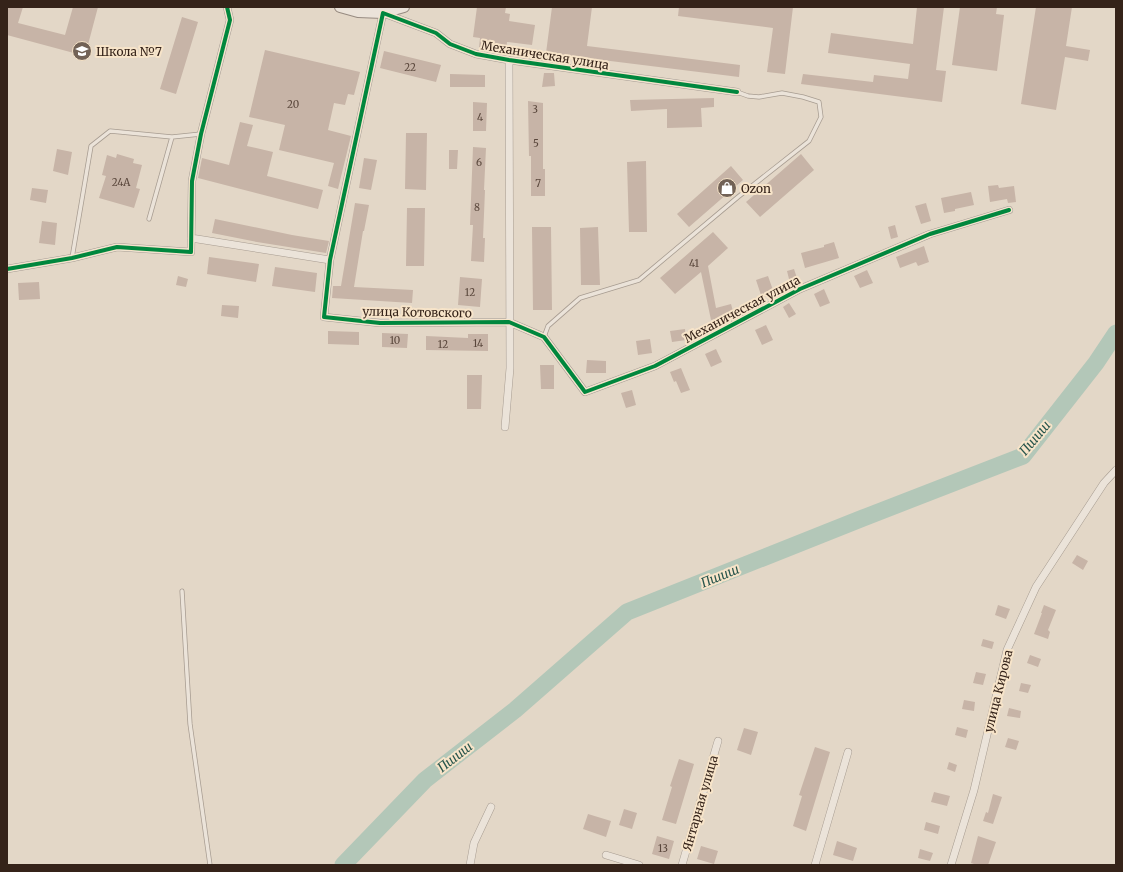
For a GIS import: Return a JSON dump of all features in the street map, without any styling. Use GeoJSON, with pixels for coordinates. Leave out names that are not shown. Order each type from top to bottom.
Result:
{"type":"FeatureCollection","features":[{"type":"Feature","properties":{"kind":"main road"},"geometry":{"type":"LineString","coordinates":[[340,7],[358,12],[383,13],[404,7]]}},
{"type":"Feature","properties":{"kind":"street"},"geometry":{"type":"LineString","coordinates":[[7,269],[72,258],[117,247],[191,252],[192,182],[201,134],[230,20],[227,7]]}},
{"type":"Feature","properties":{"kind":"street"},"geometry":{"type":"LineString","coordinates":[[191,238],[330,260],[383,13]]}},
{"type":"Feature","properties":{"kind":"street","name":"Механическая улица"},"geometry":{"type":"LineString","coordinates":[[383,13],[436,33],[450,44],[476,54],[737,92]]}},
{"type":"Feature","properties":{"kind":"street","name":"Механическая улица"},"geometry":{"type":"LineString","coordinates":[[505,427],[510,368],[509,60]]}},
{"type":"Feature","properties":{"kind":"street","name":"Механическая улица"},"geometry":{"type":"LineString","coordinates":[[544,337],[585,392],[655,366],[814,283],[930,234],[1009,210]]}},
{"type":"Feature","properties":{"kind":"street","name":"улица Котовского"},"geometry":{"type":"LineString","coordinates":[[330,260],[324,317],[380,323],[509,322]]}},
{"type":"Feature","properties":{"kind":"street"},"geometry":{"type":"LineString","coordinates":[[509,322],[544,337]]}},
{"type":"Feature","properties":{"kind":"street","name":"улица Кирова"},"geometry":{"type":"LineString","coordinates":[[951,865],[974,790],[1007,650],[1036,588],[1104,483],[1116,470]]}},
{"type":"Feature","properties":{"kind":"street","name":"Янтарная улица"},"geometry":{"type":"LineString","coordinates":[[682,865],[718,741]]}},
{"type":"Feature","properties":{"kind":"street"},"geometry":{"type":"LineString","coordinates":[[814,865],[848,752]]}},
{"type":"Feature","properties":{"kind":"street"},"geometry":{"type":"LineString","coordinates":[[470,865],[474,843],[491,807]]}},
{"type":"Feature","properties":{"kind":"street"},"geometry":{"type":"LineString","coordinates":[[606,855],[639,865]]}},
{"type":"Feature","properties":{"kind":"lane"},"geometry":{"type":"LineString","coordinates":[[544,337],[548,326],[580,298],[639,280],[738,197],[809,141],[821,117],[819,102],[803,97],[782,93],[759,97],[748,96],[737,92]]}},
{"type":"Feature","properties":{"kind":"lane"},"geometry":{"type":"LineString","coordinates":[[72,258],[91,146],[110,131],[172,137],[201,134]]}},
{"type":"Feature","properties":{"kind":"lane"},"geometry":{"type":"LineString","coordinates":[[150,219],[172,137]]}},
{"type":"Feature","properties":{"kind":"lane"},"geometry":{"type":"LineString","coordinates":[[182,591],[190,724],[210,865]]}},
{"type":"Feature","properties":{"kind":"building"},"geometry":{"type":"Polygon","coordinates":[[[7,7],[23,7],[18,23],[65,35],[73,7],[98,7],[85,56],[7,35],[7,7]]]}},
{"type":"Feature","properties":{"kind":"building"},"geometry":{"type":"Polygon","coordinates":[[[477,7],[506,7],[505,13],[510,14],[509,21],[535,25],[532,45],[507,42],[506,51],[479,48],[480,38],[473,37],[477,7]]]}},
{"type":"Feature","properties":{"kind":"building"},"geometry":{"type":"Polygon","coordinates":[[[552,7],[592,7],[587,46],[740,65],[739,77],[546,53],[552,7]]]}},
{"type":"Feature","properties":{"kind":"building"},"geometry":{"type":"Polygon","coordinates":[[[679,7],[793,7],[785,74],[767,72],[773,28],[678,16],[679,7]]]}},
{"type":"Feature","properties":{"kind":"building"},"geometry":{"type":"Polygon","coordinates":[[[917,7],[944,7],[936,70],[946,71],[942,102],[801,84],[803,74],[873,82],[874,75],[908,79],[910,64],[828,53],[831,33],[913,44],[917,7]]]}},
{"type":"Feature","properties":{"kind":"building"},"geometry":{"type":"Polygon","coordinates":[[[960,7],[997,7],[996,14],[1004,15],[997,71],[952,65],[960,7]]]}},
{"type":"Feature","properties":{"kind":"building"},"geometry":{"type":"Polygon","coordinates":[[[1036,7],[1072,7],[1066,46],[1090,50],[1088,61],[1065,57],[1056,110],[1021,104],[1036,7]]]}},
{"type":"Feature","properties":{"kind":"building"},"geometry":{"type":"Polygon","coordinates":[[[182,17],[198,22],[176,94],[160,89],[182,17]]]}},
{"type":"Feature","properties":{"kind":"building"},"geometry":{"type":"Polygon","coordinates":[[[265,50],[360,72],[354,95],[348,94],[345,105],[334,103],[328,130],[351,136],[338,189],[328,186],[334,163],[279,150],[285,125],[249,117],[265,50]]]}},
{"type":"Feature","properties":{"kind":"building"},"geometry":{"type":"Polygon","coordinates":[[[384,51],[441,65],[436,82],[380,68],[384,51]]]}},
{"type":"Feature","properties":{"kind":"building"},"geometry":{"type":"Polygon","coordinates":[[[544,73],[554,73],[555,86],[542,87],[544,73]]]}},
{"type":"Feature","properties":{"kind":"building"},"geometry":{"type":"Polygon","coordinates":[[[450,74],[485,75],[485,87],[450,87],[450,74]]]}},
{"type":"Feature","properties":{"kind":"building"},"geometry":{"type":"Polygon","coordinates":[[[714,98],[714,107],[701,108],[702,127],[667,128],[667,109],[631,111],[630,100],[714,98]]]}},
{"type":"Feature","properties":{"kind":"building"},"geometry":{"type":"Polygon","coordinates":[[[528,101],[543,103],[543,169],[545,169],[545,196],[531,196],[531,156],[529,156],[528,101]]]}},
{"type":"Feature","properties":{"kind":"building"},"geometry":{"type":"Polygon","coordinates":[[[473,102],[487,103],[486,131],[473,131],[473,102]]]}},
{"type":"Feature","properties":{"kind":"building"},"geometry":{"type":"Polygon","coordinates":[[[240,122],[253,125],[247,146],[273,152],[267,176],[323,190],[318,209],[198,178],[202,158],[229,165],[240,122]]]}},
{"type":"Feature","properties":{"kind":"building"},"geometry":{"type":"Polygon","coordinates":[[[406,133],[427,133],[426,190],[405,189],[406,133]]]}},
{"type":"Feature","properties":{"kind":"building"},"geometry":{"type":"Polygon","coordinates":[[[473,147],[486,148],[483,238],[485,238],[484,262],[471,261],[473,225],[470,225],[473,147]]]}},
{"type":"Feature","properties":{"kind":"building"},"geometry":{"type":"Polygon","coordinates":[[[57,149],[72,152],[68,175],[53,171],[57,149]]]}},
{"type":"Feature","properties":{"kind":"building"},"geometry":{"type":"Polygon","coordinates":[[[449,150],[458,150],[457,169],[449,169],[449,150]]]}},
{"type":"Feature","properties":{"kind":"building"},"geometry":{"type":"Polygon","coordinates":[[[117,154],[134,159],[133,163],[142,165],[136,188],[140,189],[134,208],[99,198],[106,176],[102,175],[107,155],[116,158],[117,154]]]}},
{"type":"Feature","properties":{"kind":"building"},"geometry":{"type":"Polygon","coordinates":[[[801,154],[814,170],[760,217],[746,202],[801,154]]]}},
{"type":"Feature","properties":{"kind":"building"},"geometry":{"type":"Polygon","coordinates":[[[364,158],[377,160],[371,190],[359,188],[364,158]]]}},
{"type":"Feature","properties":{"kind":"building"},"geometry":{"type":"Polygon","coordinates":[[[646,161],[647,232],[629,232],[627,162],[646,161]]]}},
{"type":"Feature","properties":{"kind":"building"},"geometry":{"type":"Polygon","coordinates":[[[731,166],[743,180],[689,227],[677,214],[731,166]]]}},
{"type":"Feature","properties":{"kind":"building"},"geometry":{"type":"Polygon","coordinates":[[[998,185],[999,188],[1014,186],[1016,202],[1008,203],[1007,199],[990,202],[988,186],[998,185]]]}},
{"type":"Feature","properties":{"kind":"building"},"geometry":{"type":"Polygon","coordinates":[[[32,188],[48,190],[46,203],[30,200],[32,188]]]}},
{"type":"Feature","properties":{"kind":"building"},"geometry":{"type":"Polygon","coordinates":[[[971,192],[974,205],[944,213],[941,198],[971,192]]]}},
{"type":"Feature","properties":{"kind":"building"},"geometry":{"type":"Polygon","coordinates":[[[355,203],[369,205],[363,231],[354,287],[413,290],[412,303],[332,298],[333,286],[341,286],[355,203]]]}},
{"type":"Feature","properties":{"kind":"building"},"geometry":{"type":"Polygon","coordinates":[[[926,203],[931,221],[921,224],[915,206],[926,203]]]}},
{"type":"Feature","properties":{"kind":"building"},"geometry":{"type":"Polygon","coordinates":[[[407,208],[425,208],[424,266],[406,266],[407,208]]]}},
{"type":"Feature","properties":{"kind":"building"},"geometry":{"type":"Polygon","coordinates":[[[215,219],[329,241],[326,253],[257,242],[212,233],[215,219]]]}},
{"type":"Feature","properties":{"kind":"building"},"geometry":{"type":"Polygon","coordinates":[[[42,221],[57,223],[55,245],[39,243],[42,221]]]}},
{"type":"Feature","properties":{"kind":"building"},"geometry":{"type":"Polygon","coordinates":[[[895,225],[898,237],[891,239],[888,227],[895,225]]]}},
{"type":"Feature","properties":{"kind":"building"},"geometry":{"type":"Polygon","coordinates":[[[532,227],[551,227],[552,310],[533,310],[532,227]]]}},
{"type":"Feature","properties":{"kind":"building"},"geometry":{"type":"Polygon","coordinates":[[[598,227],[600,285],[581,285],[580,228],[598,227]]]}},
{"type":"Feature","properties":{"kind":"building"},"geometry":{"type":"Polygon","coordinates":[[[713,232],[728,248],[708,266],[716,308],[731,304],[734,315],[711,320],[701,272],[675,294],[660,278],[713,232]]]}},
{"type":"Feature","properties":{"kind":"building"},"geometry":{"type":"Polygon","coordinates":[[[834,242],[839,258],[805,268],[801,253],[824,247],[824,245],[834,242]]]}},
{"type":"Feature","properties":{"kind":"building"},"geometry":{"type":"Polygon","coordinates":[[[924,246],[929,262],[918,266],[916,262],[900,268],[896,257],[924,246]]]}},
{"type":"Feature","properties":{"kind":"building"},"geometry":{"type":"Polygon","coordinates":[[[209,257],[259,264],[256,282],[207,274],[209,257]]]}},
{"type":"Feature","properties":{"kind":"building"},"geometry":{"type":"Polygon","coordinates":[[[275,267],[317,273],[315,292],[272,286],[275,267]]]}},
{"type":"Feature","properties":{"kind":"building"},"geometry":{"type":"Polygon","coordinates":[[[794,269],[798,281],[790,283],[787,271],[794,269]]]}},
{"type":"Feature","properties":{"kind":"building"},"geometry":{"type":"Polygon","coordinates":[[[867,270],[873,283],[860,288],[854,276],[867,270]]]}},
{"type":"Feature","properties":{"kind":"building"},"geometry":{"type":"Polygon","coordinates":[[[178,276],[188,279],[186,287],[176,285],[178,276]]]}},
{"type":"Feature","properties":{"kind":"building"},"geometry":{"type":"Polygon","coordinates":[[[768,276],[774,293],[762,298],[756,280],[768,276]]]}},
{"type":"Feature","properties":{"kind":"building"},"geometry":{"type":"Polygon","coordinates":[[[460,277],[482,279],[480,307],[458,305],[460,277]]]}},
{"type":"Feature","properties":{"kind":"building"},"geometry":{"type":"Polygon","coordinates":[[[39,282],[40,299],[19,300],[18,283],[39,282]]]}},
{"type":"Feature","properties":{"kind":"building"},"geometry":{"type":"Polygon","coordinates":[[[824,289],[830,303],[820,307],[814,294],[824,289]]]}},
{"type":"Feature","properties":{"kind":"building"},"geometry":{"type":"Polygon","coordinates":[[[789,303],[796,314],[789,318],[783,307],[789,303]]]}},
{"type":"Feature","properties":{"kind":"building"},"geometry":{"type":"Polygon","coordinates":[[[222,305],[239,306],[238,318],[221,316],[222,305]]]}},
{"type":"Feature","properties":{"kind":"building"},"geometry":{"type":"Polygon","coordinates":[[[766,325],[773,340],[762,345],[755,330],[766,325]]]}},
{"type":"Feature","properties":{"kind":"building"},"geometry":{"type":"Polygon","coordinates":[[[685,329],[686,340],[672,342],[670,331],[685,329]]]}},
{"type":"Feature","properties":{"kind":"building"},"geometry":{"type":"Polygon","coordinates":[[[328,331],[359,332],[359,345],[328,344],[328,331]]]}},
{"type":"Feature","properties":{"kind":"building"},"geometry":{"type":"Polygon","coordinates":[[[382,333],[408,334],[407,348],[382,347],[382,333]]]}},
{"type":"Feature","properties":{"kind":"building"},"geometry":{"type":"Polygon","coordinates":[[[468,334],[488,334],[488,351],[426,350],[426,336],[468,338],[468,334]]]}},
{"type":"Feature","properties":{"kind":"building"},"geometry":{"type":"Polygon","coordinates":[[[650,339],[652,353],[638,355],[636,341],[650,339]]]}},
{"type":"Feature","properties":{"kind":"building"},"geometry":{"type":"Polygon","coordinates":[[[716,349],[722,362],[711,367],[705,354],[716,349]]]}},
{"type":"Feature","properties":{"kind":"building"},"geometry":{"type":"Polygon","coordinates":[[[587,360],[606,361],[606,373],[586,373],[587,360]]]}},
{"type":"Feature","properties":{"kind":"building"},"geometry":{"type":"Polygon","coordinates":[[[540,365],[554,365],[554,389],[541,389],[540,365]]]}},
{"type":"Feature","properties":{"kind":"building"},"geometry":{"type":"Polygon","coordinates":[[[681,368],[690,390],[681,393],[670,372],[681,368]]]}},
{"type":"Feature","properties":{"kind":"building"},"geometry":{"type":"Polygon","coordinates":[[[467,375],[482,375],[481,409],[467,409],[467,375]]]}},
{"type":"Feature","properties":{"kind":"building"},"geometry":{"type":"Polygon","coordinates":[[[632,390],[636,405],[626,408],[621,393],[632,390]]]}},
{"type":"Feature","properties":{"kind":"building"},"geometry":{"type":"Polygon","coordinates":[[[1077,555],[1088,561],[1083,570],[1072,563],[1077,555]]]}},
{"type":"Feature","properties":{"kind":"building"},"geometry":{"type":"Polygon","coordinates":[[[998,605],[1010,609],[1006,619],[995,615],[998,605]]]}},
{"type":"Feature","properties":{"kind":"building"},"geometry":{"type":"Polygon","coordinates":[[[1044,605],[1056,610],[1048,630],[1050,632],[1048,639],[1034,634],[1044,605]]]}},
{"type":"Feature","properties":{"kind":"building"},"geometry":{"type":"Polygon","coordinates":[[[983,639],[994,642],[992,649],[981,646],[983,639]]]}},
{"type":"Feature","properties":{"kind":"building"},"geometry":{"type":"Polygon","coordinates":[[[1030,655],[1041,659],[1038,667],[1027,663],[1030,655]]]}},
{"type":"Feature","properties":{"kind":"building"},"geometry":{"type":"Polygon","coordinates":[[[976,672],[986,674],[983,685],[973,683],[976,672]]]}},
{"type":"Feature","properties":{"kind":"building"},"geometry":{"type":"Polygon","coordinates":[[[1021,683],[1031,685],[1028,693],[1019,691],[1021,683]]]}},
{"type":"Feature","properties":{"kind":"building"},"geometry":{"type":"Polygon","coordinates":[[[964,700],[975,702],[974,711],[962,709],[964,700]]]}},
{"type":"Feature","properties":{"kind":"building"},"geometry":{"type":"Polygon","coordinates":[[[1009,708],[1021,711],[1020,718],[1007,716],[1009,708]]]}},
{"type":"Feature","properties":{"kind":"building"},"geometry":{"type":"Polygon","coordinates":[[[957,727],[968,730],[966,738],[955,735],[957,727]]]}},
{"type":"Feature","properties":{"kind":"building"},"geometry":{"type":"Polygon","coordinates":[[[744,728],[758,732],[751,755],[737,750],[744,728]]]}},
{"type":"Feature","properties":{"kind":"building"},"geometry":{"type":"Polygon","coordinates":[[[1008,738],[1019,741],[1016,750],[1005,747],[1008,738]]]}},
{"type":"Feature","properties":{"kind":"building"},"geometry":{"type":"Polygon","coordinates":[[[815,747],[830,752],[806,831],[793,826],[802,796],[799,795],[815,747]]]}},
{"type":"Feature","properties":{"kind":"building"},"geometry":{"type":"Polygon","coordinates":[[[679,759],[694,764],[676,824],[662,820],[672,787],[670,786],[679,759]]]}},
{"type":"Feature","properties":{"kind":"building"},"geometry":{"type":"Polygon","coordinates":[[[949,762],[957,765],[955,772],[947,769],[949,762]]]}},
{"type":"Feature","properties":{"kind":"building"},"geometry":{"type":"Polygon","coordinates":[[[934,792],[950,796],[947,806],[931,802],[934,792]]]}},
{"type":"Feature","properties":{"kind":"building"},"geometry":{"type":"Polygon","coordinates":[[[993,794],[1002,797],[993,824],[983,821],[986,812],[988,813],[993,794]]]}},
{"type":"Feature","properties":{"kind":"building"},"geometry":{"type":"Polygon","coordinates":[[[624,809],[637,813],[632,829],[619,825],[624,809]]]}},
{"type":"Feature","properties":{"kind":"building"},"geometry":{"type":"Polygon","coordinates":[[[588,814],[611,821],[606,837],[583,829],[588,814]]]}},
{"type":"Feature","properties":{"kind":"building"},"geometry":{"type":"Polygon","coordinates":[[[926,822],[940,826],[938,834],[924,830],[926,822]]]}},
{"type":"Feature","properties":{"kind":"building"},"geometry":{"type":"Polygon","coordinates":[[[657,836],[674,841],[669,859],[652,854],[657,836]]]}},
{"type":"Feature","properties":{"kind":"building"},"geometry":{"type":"Polygon","coordinates":[[[978,836],[996,842],[988,865],[977,865],[971,863],[978,836]]]}},
{"type":"Feature","properties":{"kind":"building"},"geometry":{"type":"Polygon","coordinates":[[[837,841],[857,848],[853,861],[833,855],[837,841]]]}},
{"type":"Feature","properties":{"kind":"building"},"geometry":{"type":"Polygon","coordinates":[[[701,846],[718,851],[714,864],[697,859],[701,846]]]}},
{"type":"Feature","properties":{"kind":"building"},"geometry":{"type":"Polygon","coordinates":[[[920,849],[933,853],[930,861],[918,858],[920,849]]]}},
{"type":"Feature","properties":{"kind":"waterway","name":"Пшиш"},"geometry":{"type":"LineString","coordinates":[[343,865],[425,780],[515,710],[627,612],[1023,456],[1096,363],[1116,333]]}},
{"type":"Feature","properties":{"kind":"cycle path"},"geometry":{"type":"LineString","coordinates":[[7,269],[72,258],[117,247],[191,252],[192,181],[201,134],[230,20],[227,7]]}},
{"type":"Feature","properties":{"kind":"cycle path"},"geometry":{"type":"LineString","coordinates":[[737,92],[476,54],[450,44],[436,33],[383,13],[330,260],[324,317],[380,323],[509,322],[544,337],[585,392],[655,366],[800,289],[930,234],[1009,210]]}},
{"type":"Feature","properties":{"kind":"place","name":"Школа №7"},"geometry":{"type":"Point","coordinates":[82,51]}},
{"type":"Feature","properties":{"kind":"place","name":"Ozon"},"geometry":{"type":"Point","coordinates":[727,188]}}]}
